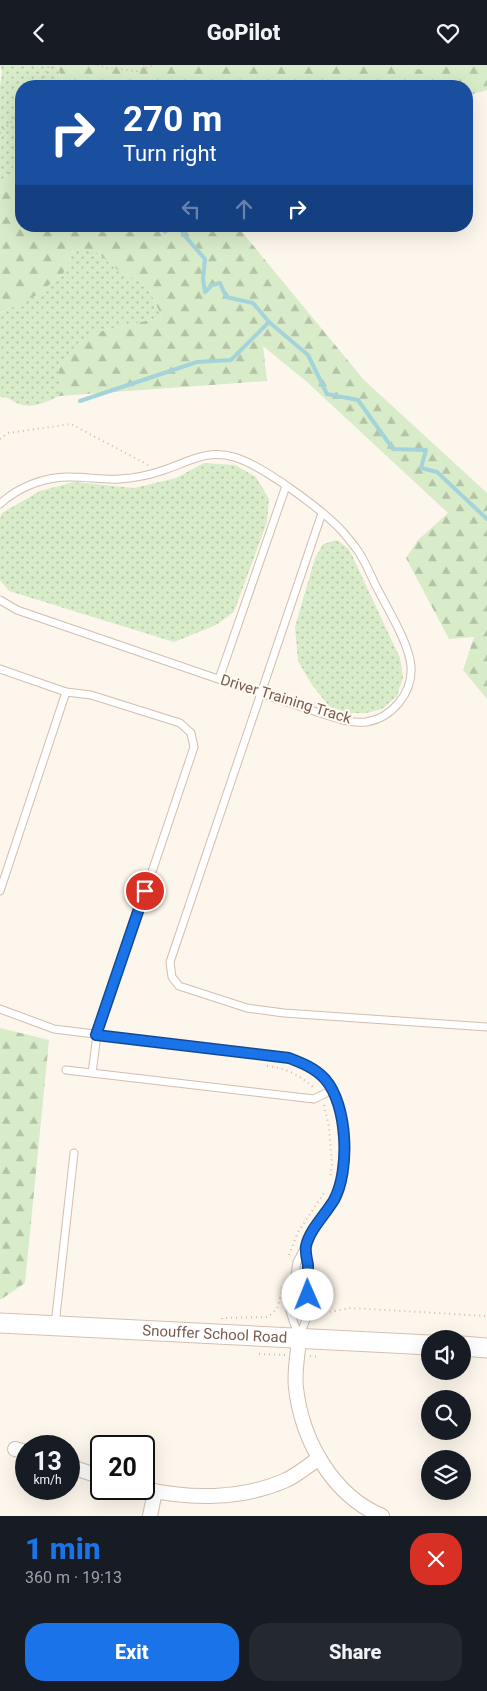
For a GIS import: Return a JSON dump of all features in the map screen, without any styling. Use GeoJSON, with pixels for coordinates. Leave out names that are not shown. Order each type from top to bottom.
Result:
{"type":"FeatureCollection","features":[{"type":"Feature","properties":{"kind":"main road","name":"Snouffer School Road"},"geometry":{"type":"LineString","coordinates":[[0,1323],[421,1345]]}},
{"type":"Feature","properties":{"kind":"main road"},"geometry":{"type":"LineString","coordinates":[[471,1347],[487,1348]]}},
{"type":"Feature","properties":{"kind":"street"},"geometry":{"type":"LineString","coordinates":[[299,1338],[296,1386],[300,1411],[311,1445],[332,1477],[349,1495],[360,1505],[382,1516]]}},
{"type":"Feature","properties":{"kind":"street"},"geometry":{"type":"LineString","coordinates":[[155,1491],[202,1496],[251,1493],[285,1481],[319,1458]]}},
{"type":"Feature","properties":{"kind":"street"},"geometry":{"type":"LineString","coordinates":[[149,1500],[150,1516]]}},
{"type":"Feature","properties":{"kind":"lane","name":"Driver Training Track"},"geometry":{"type":"LineString","coordinates":[[0,504],[24,488],[47,479],[69,477],[119,479],[141,477],[202,455],[218,454],[233,456],[247,462],[286,486],[322,513],[341,530],[359,552],[403,641],[411,665],[410,680],[404,697],[394,709],[382,718],[365,723],[346,721],[261,694],[16,610],[0,600]]}},
{"type":"Feature","properties":{"kind":"lane"},"geometry":{"type":"LineString","coordinates":[[219,679],[286,486]]}},
{"type":"Feature","properties":{"kind":"lane"},"geometry":{"type":"LineString","coordinates":[[322,513],[170,962],[172,977],[179,986],[247,1009],[487,1027]]}},
{"type":"Feature","properties":{"kind":"lane"},"geometry":{"type":"LineString","coordinates":[[0,669],[66,692],[91,695],[180,723],[191,733],[194,747],[96,1035],[92,1073]]}},
{"type":"Feature","properties":{"kind":"lane"},"geometry":{"type":"LineString","coordinates":[[0,891],[66,692]]}},
{"type":"Feature","properties":{"kind":"lane"},"geometry":{"type":"LineString","coordinates":[[0,1009],[54,1029],[289,1058],[308,1066],[325,1079],[332,1090],[340,1113],[344,1150],[342,1174],[334,1199],[312,1233],[297,1262],[290,1311],[299,1338]]}},
{"type":"Feature","properties":{"kind":"lane"},"geometry":{"type":"LineString","coordinates":[[66,1070],[314,1099],[332,1090]]}},
{"type":"Feature","properties":{"kind":"lane"},"geometry":{"type":"LineString","coordinates":[[55,1325],[74,1153]]}},
{"type":"Feature","properties":{"kind":"lane"},"geometry":{"type":"LineString","coordinates":[[299,1338],[308,1311],[306,1247]]}},
{"type":"Feature","properties":{"kind":"path"},"geometry":{"type":"LineString","coordinates":[[43,80],[49,65]]}},
{"type":"Feature","properties":{"kind":"path"},"geometry":{"type":"LineString","coordinates":[[97,65],[137,71],[154,65]]}},
{"type":"Feature","properties":{"kind":"path"},"geometry":{"type":"LineString","coordinates":[[0,133],[15,118]]}},
{"type":"Feature","properties":{"kind":"path"},"geometry":{"type":"LineString","coordinates":[[0,439],[8,433],[71,424],[161,471]]}},
{"type":"Feature","properties":{"kind":"path"},"geometry":{"type":"LineString","coordinates":[[261,1065],[281,1068],[298,1075],[315,1089],[320,1096],[325,1105],[323,1105],[329,1127],[332,1164],[329,1183]]}},
{"type":"Feature","properties":{"kind":"path"},"geometry":{"type":"LineString","coordinates":[[288,1261],[298,1232],[327,1189]]}},
{"type":"Feature","properties":{"kind":"path"},"geometry":{"type":"LineString","coordinates":[[222,1325],[222,1318],[268,1317],[276,1309],[283,1287]]}},
{"type":"Feature","properties":{"kind":"path"},"geometry":{"type":"LineString","coordinates":[[320,1310],[351,1308],[487,1316]]}},
{"type":"Feature","properties":{"kind":"path"},"geometry":{"type":"LineString","coordinates":[[325,1317],[326,1311]]}},
{"type":"Feature","properties":{"kind":"path"},"geometry":{"type":"LineString","coordinates":[[259,1354],[286,1355]]}},
{"type":"Feature","properties":{"kind":"path"},"geometry":{"type":"LineString","coordinates":[[308,1356],[320,1357]]}},
{"type":"Feature","properties":{"kind":"green space"},"geometry":{"type":"Polygon","coordinates":[[[0,65],[57,65],[62,80],[15,80],[15,165],[0,183],[0,87],[2,72],[0,65]]]}},
{"type":"Feature","properties":{"kind":"green space"},"geometry":{"type":"Polygon","coordinates":[[[57,65],[487,65],[487,90],[473,94],[473,80],[62,80],[57,65]]]}},
{"type":"Feature","properties":{"kind":"green space"},"geometry":{"type":"Polygon","coordinates":[[[388,65],[450,65],[429,71],[388,65]]]}},
{"type":"Feature","properties":{"kind":"green space"},"geometry":{"type":"Polygon","coordinates":[[[15,165],[15,232],[242,232],[364,380],[487,493],[487,699],[463,670],[474,637],[449,639],[406,558],[418,540],[448,513],[307,382],[263,346],[267,381],[59,396],[59,368],[79,342],[94,333],[162,317],[147,285],[119,271],[93,249],[74,250],[63,274],[35,296],[0,313],[0,183],[15,165]]]}},
{"type":"Feature","properties":{"kind":"green space"},"geometry":{"type":"Polygon","coordinates":[[[93,249],[119,271],[147,285],[162,317],[94,333],[59,368],[59,396],[29,406],[0,397],[0,313],[35,296],[63,274],[74,250],[93,249]]]}},
{"type":"Feature","properties":{"kind":"green space"},"geometry":{"type":"Polygon","coordinates":[[[204,463],[235,465],[256,477],[269,499],[267,522],[234,612],[216,625],[174,642],[9,591],[0,580],[0,518],[2,513],[40,491],[74,482],[134,488],[176,478],[204,463]]]}},
{"type":"Feature","properties":{"kind":"green space"},"geometry":{"type":"Polygon","coordinates":[[[337,540],[349,549],[400,658],[403,677],[397,696],[382,709],[366,713],[347,713],[329,706],[312,685],[298,661],[295,627],[315,558],[323,544],[337,540]]]}},
{"type":"Feature","properties":{"kind":"green space"},"geometry":{"type":"Polygon","coordinates":[[[0,1028],[49,1040],[25,1283],[0,1300],[0,1028]]]}},
{"type":"Feature","properties":{"kind":"waterway"},"geometry":{"type":"LineString","coordinates":[[184,232],[184,235],[205,259],[203,279],[205,292],[212,285],[220,283],[226,297],[253,303],[269,322],[308,355],[327,394],[358,400],[393,449],[426,450],[421,468],[437,472],[487,519]]}},
{"type":"Feature","properties":{"kind":"waterway"},"geometry":{"type":"LineString","coordinates":[[80,401],[197,362],[231,360],[269,322]]}},
{"type":"Feature","properties":{"kind":"route"},"geometry":{"type":"LineString","coordinates":[[145,891],[96,1035],[289,1058],[308,1066],[325,1079],[336,1099],[340,1113],[344,1150],[342,1174],[334,1199],[312,1233],[306,1247],[308,1295]]}}]}
